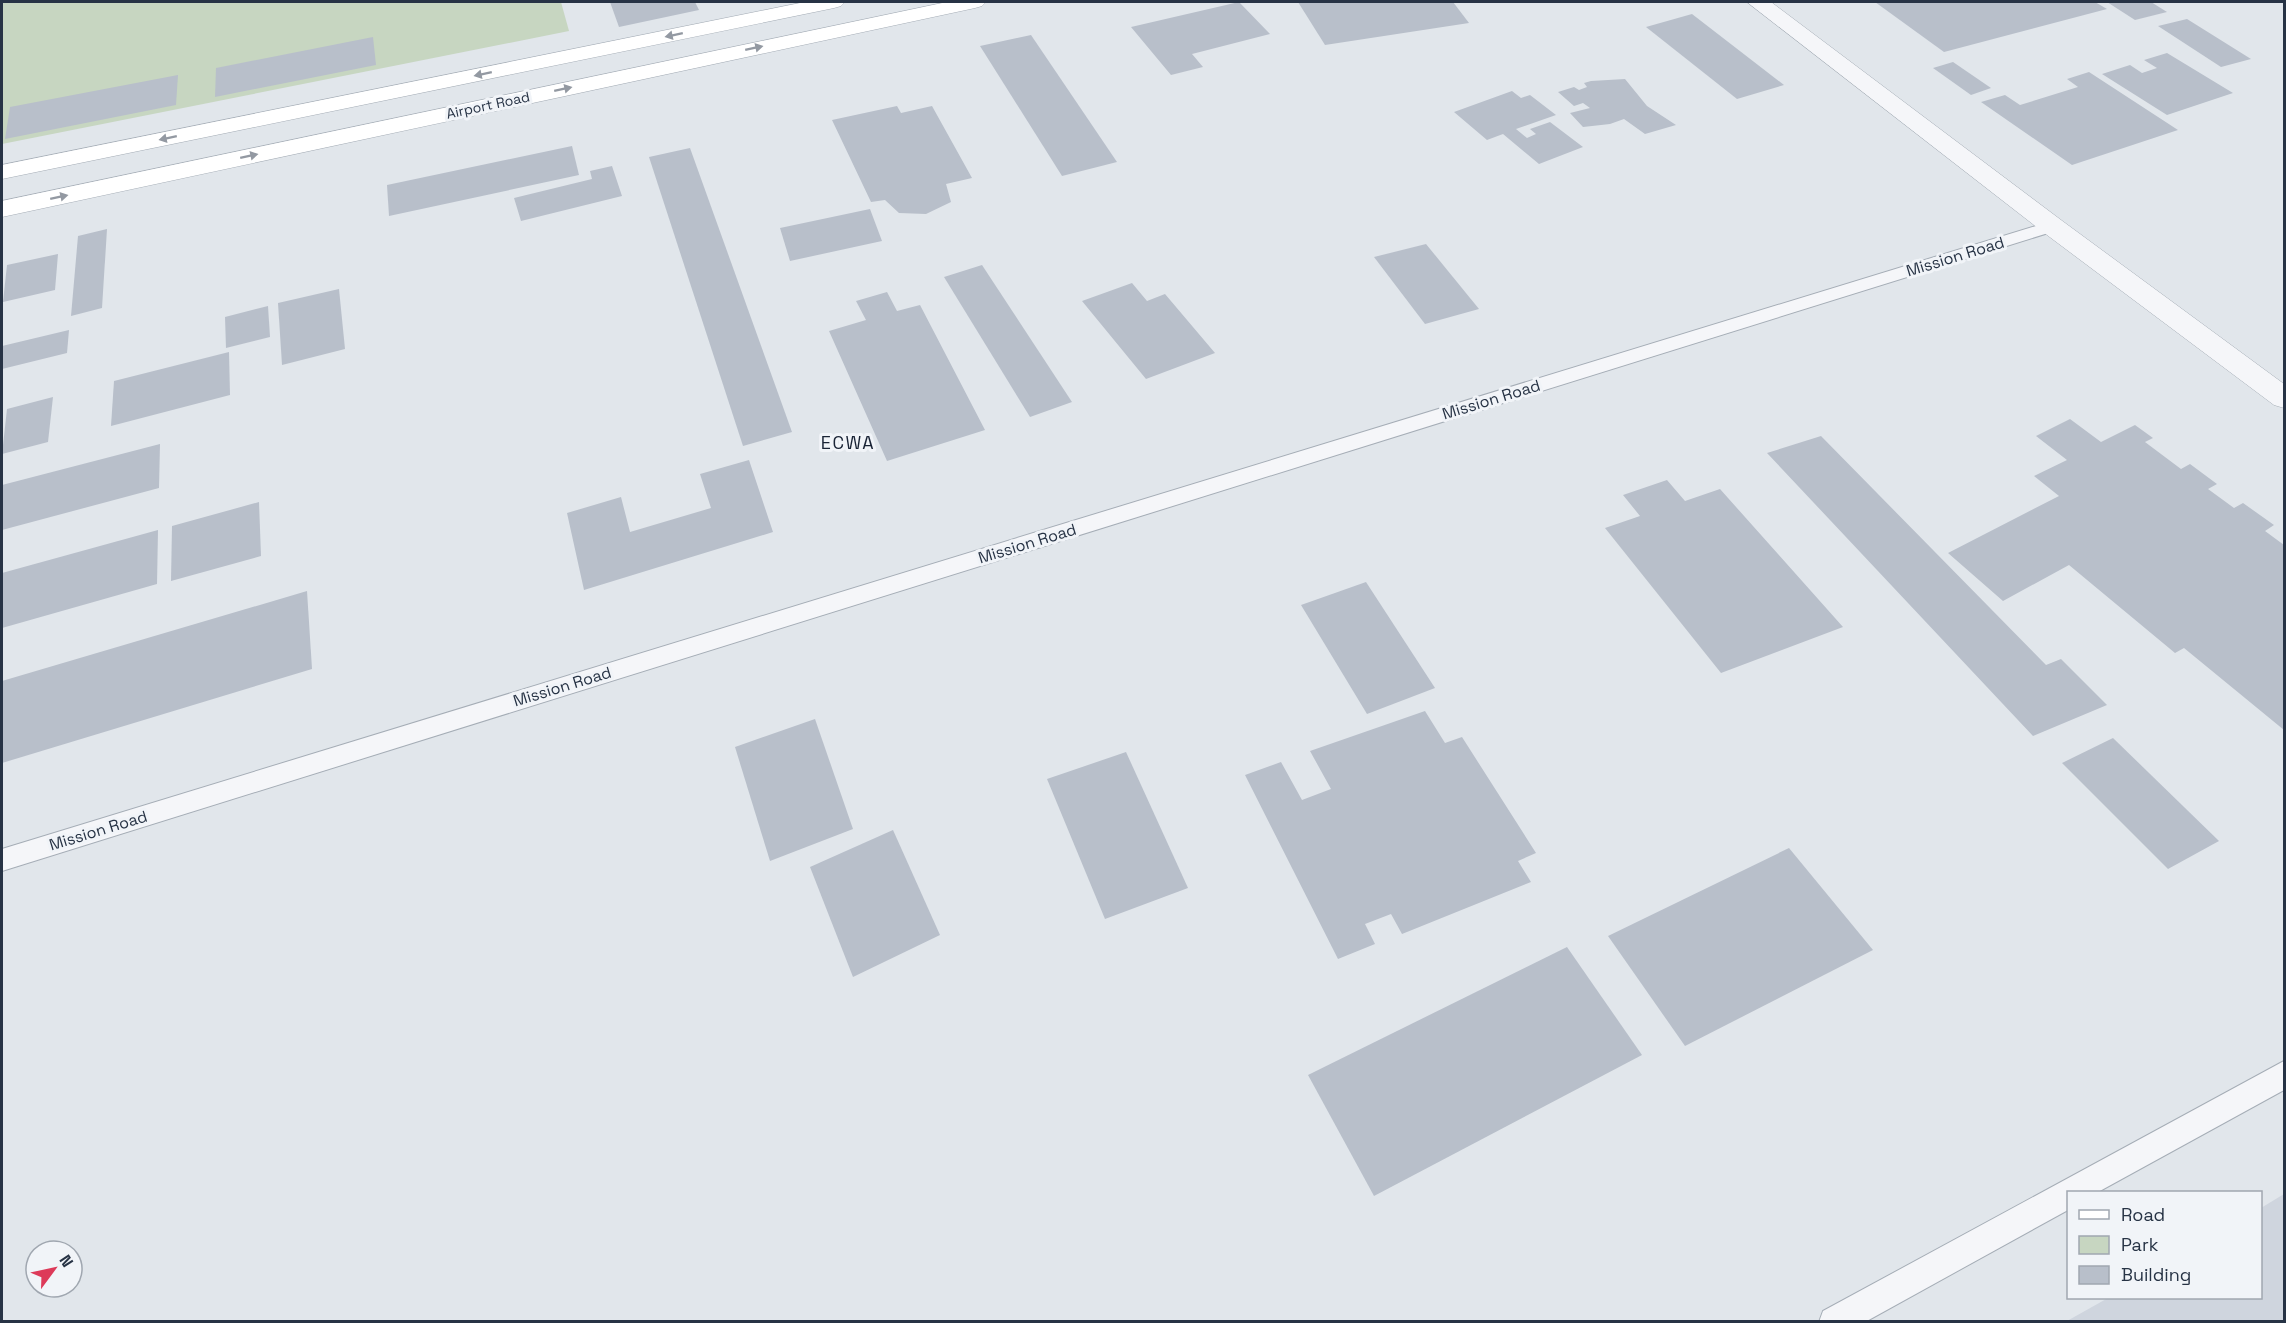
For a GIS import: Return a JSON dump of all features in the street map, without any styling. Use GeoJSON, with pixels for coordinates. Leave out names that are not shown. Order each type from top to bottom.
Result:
{"type":"FeatureCollection","features":[{"type":"Feature","properties":{"kind":"main road","name":"Airport Road"},"geometry":{"type":"LineString","coordinates":[[2,172],[834,2]]}},
{"type":"Feature","properties":{"kind":"main road","name":"Airport Road"},"geometry":{"type":"LineString","coordinates":[[2,209],[975,2]]}},
{"type":"Feature","properties":{"kind":"street"},"geometry":{"type":"LineString","coordinates":[[1758,2],[2052,226],[2284,398]]}},
{"type":"Feature","properties":{"kind":"lane","name":"Mission Road"},"geometry":{"type":"LineString","coordinates":[[2,860],[2052,226]]}},
{"type":"Feature","properties":{"kind":"lane"},"geometry":{"type":"LineString","coordinates":[[2073,1191],[2284,1076]]}},
{"type":"Feature","properties":{"kind":"lane"},"geometry":{"type":"LineString","coordinates":[[1834,1322],[2067,1194]]}},
{"type":"Feature","properties":{"kind":"shaded area"},"geometry":{"type":"Polygon","coordinates":[[[2284,1194],[2284,1321],[2067,1321],[2106,1299],[2262,1299],[2262,1207],[2284,1194]]]}},
{"type":"Feature","properties":{"kind":"green space"},"geometry":{"type":"Polygon","coordinates":[[[2,2],[561,2],[569,31],[2,144],[2,2]]]}},
{"type":"Feature","properties":{"kind":"building"},"geometry":{"type":"Polygon","coordinates":[[[610,2],[695,2],[699,10],[619,27],[610,2]]]}},
{"type":"Feature","properties":{"kind":"building"},"geometry":{"type":"Polygon","coordinates":[[[1239,2],[1270,34],[1192,54],[1203,67],[1171,75],[1131,27],[1239,2]]]}},
{"type":"Feature","properties":{"kind":"building"},"geometry":{"type":"Polygon","coordinates":[[[1298,2],[1453,2],[1469,23],[1325,45],[1298,2]]]}},
{"type":"Feature","properties":{"kind":"building"},"geometry":{"type":"Polygon","coordinates":[[[1875,2],[2095,2],[2107,9],[1944,52],[1875,2]]]}},
{"type":"Feature","properties":{"kind":"building"},"geometry":{"type":"Polygon","coordinates":[[[2107,2],[2151,2],[2167,12],[2135,20],[2107,2]]]}},
{"type":"Feature","properties":{"kind":"building"},"geometry":{"type":"Polygon","coordinates":[[[1692,14],[1784,85],[1737,99],[1646,27],[1692,14]]]}},
{"type":"Feature","properties":{"kind":"building"},"geometry":{"type":"Polygon","coordinates":[[[2187,19],[2251,59],[2221,67],[2158,26],[2187,19]]]}},
{"type":"Feature","properties":{"kind":"building"},"geometry":{"type":"Polygon","coordinates":[[[1031,35],[1117,162],[1062,176],[980,46],[1031,35]]]}},
{"type":"Feature","properties":{"kind":"building"},"geometry":{"type":"Polygon","coordinates":[[[373,37],[376,65],[215,97],[216,68],[373,37]]]}},
{"type":"Feature","properties":{"kind":"building"},"geometry":{"type":"Polygon","coordinates":[[[2167,53],[2233,93],[2167,115],[2102,74],[2130,65],[2142,73],[2157,68],[2144,60],[2167,53]]]}},
{"type":"Feature","properties":{"kind":"building"},"geometry":{"type":"Polygon","coordinates":[[[1953,62],[1991,88],[1971,95],[1933,68],[1953,62]]]}},
{"type":"Feature","properties":{"kind":"building"},"geometry":{"type":"Polygon","coordinates":[[[2089,72],[2178,130],[2072,165],[1981,102],[2005,95],[2020,105],[2078,87],[2067,79],[2089,72]]]}},
{"type":"Feature","properties":{"kind":"building"},"geometry":{"type":"Polygon","coordinates":[[[178,75],[176,105],[5,139],[10,107],[178,75]]]}},
{"type":"Feature","properties":{"kind":"building"},"geometry":{"type":"Polygon","coordinates":[[[1625,79],[1647,106],[1676,125],[1645,134],[1624,119],[1610,124],[1583,127],[1570,113],[1590,108],[1583,103],[1574,106],[1558,92],[1574,87],[1579,90],[1587,87],[1584,83],[1591,81],[1625,79]]]}},
{"type":"Feature","properties":{"kind":"building"},"geometry":{"type":"Polygon","coordinates":[[[1512,91],[1521,98],[1530,95],[1556,115],[1516,129],[1527,138],[1536,134],[1530,129],[1550,122],[1583,147],[1539,164],[1503,134],[1487,140],[1454,112],[1512,91]]]}},
{"type":"Feature","properties":{"kind":"building"},"geometry":{"type":"Polygon","coordinates":[[[897,106],[901,113],[932,106],[972,178],[946,184],[951,202],[926,214],[899,213],[885,200],[871,202],[832,120],[897,106]]]}},
{"type":"Feature","properties":{"kind":"building"},"geometry":{"type":"Polygon","coordinates":[[[572,146],[579,175],[389,216],[387,185],[572,146]]]}},
{"type":"Feature","properties":{"kind":"building"},"geometry":{"type":"Polygon","coordinates":[[[690,148],[792,432],[743,446],[649,157],[690,148]]]}},
{"type":"Feature","properties":{"kind":"building"},"geometry":{"type":"Polygon","coordinates":[[[612,166],[622,196],[521,221],[514,198],[592,179],[590,171],[612,166]]]}},
{"type":"Feature","properties":{"kind":"building"},"geometry":{"type":"Polygon","coordinates":[[[870,209],[882,241],[790,261],[780,228],[870,209]]]}},
{"type":"Feature","properties":{"kind":"building"},"geometry":{"type":"Polygon","coordinates":[[[107,229],[102,308],[71,316],[78,236],[107,229]]]}},
{"type":"Feature","properties":{"kind":"building"},"geometry":{"type":"Polygon","coordinates":[[[1426,244],[1479,309],[1425,324],[1374,257],[1426,244]]]}},
{"type":"Feature","properties":{"kind":"building"},"geometry":{"type":"Polygon","coordinates":[[[58,254],[55,290],[3,302],[7,265],[58,254]]]}},
{"type":"Feature","properties":{"kind":"building"},"geometry":{"type":"Polygon","coordinates":[[[982,265],[1072,402],[1030,417],[944,277],[982,265]]]}},
{"type":"Feature","properties":{"kind":"building"},"geometry":{"type":"Polygon","coordinates":[[[1132,283],[1147,301],[1165,294],[1215,353],[1146,379],[1082,301],[1132,283]]]}},
{"type":"Feature","properties":{"kind":"building"},"geometry":{"type":"Polygon","coordinates":[[[339,289],[345,349],[282,365],[278,303],[339,289]]]}},
{"type":"Feature","properties":{"kind":"building"},"geometry":{"type":"Polygon","coordinates":[[[887,292],[897,311],[920,305],[985,430],[887,461],[829,331],[866,320],[856,301],[887,292]]]}},
{"type":"Feature","properties":{"kind":"building"},"geometry":{"type":"Polygon","coordinates":[[[268,306],[270,337],[226,348],[225,317],[268,306]]]}},
{"type":"Feature","properties":{"kind":"building"},"geometry":{"type":"Polygon","coordinates":[[[69,330],[67,353],[2,369],[2,346],[69,330]]]}},
{"type":"Feature","properties":{"kind":"building"},"geometry":{"type":"Polygon","coordinates":[[[229,352],[230,395],[111,426],[114,381],[229,352]]]}},
{"type":"Feature","properties":{"kind":"building"},"geometry":{"type":"Polygon","coordinates":[[[53,397],[48,442],[2,454],[7,409],[53,397]]]}},
{"type":"Feature","properties":{"kind":"building"},"geometry":{"type":"Polygon","coordinates":[[[2070,419],[2101,442],[2135,425],[2153,438],[2145,442],[2181,469],[2190,464],[2217,484],[2208,489],[2234,508],[2243,503],[2274,525],[2265,531],[2284,545],[2284,730],[2184,648],[2175,653],[2069,565],[2003,601],[1948,553],[2059,496],[2034,476],[2067,460],[2036,436],[2070,419]]]}},
{"type":"Feature","properties":{"kind":"building"},"geometry":{"type":"Polygon","coordinates":[[[1821,436],[2046,665],[2061,659],[2107,705],[2033,736],[1767,453],[1821,436]]]}},
{"type":"Feature","properties":{"kind":"building"},"geometry":{"type":"Polygon","coordinates":[[[160,444],[159,488],[2,530],[2,485],[160,444]]]}},
{"type":"Feature","properties":{"kind":"building"},"geometry":{"type":"Polygon","coordinates":[[[749,460],[773,532],[584,590],[567,513],[621,497],[630,532],[711,508],[700,474],[749,460]]]}},
{"type":"Feature","properties":{"kind":"building"},"geometry":{"type":"Polygon","coordinates":[[[1667,480],[1685,501],[1720,489],[1843,627],[1721,673],[1605,528],[1640,516],[1623,495],[1667,480]]]}},
{"type":"Feature","properties":{"kind":"building"},"geometry":{"type":"Polygon","coordinates":[[[259,502],[261,556],[171,581],[172,526],[259,502]]]}},
{"type":"Feature","properties":{"kind":"building"},"geometry":{"type":"Polygon","coordinates":[[[158,530],[157,584],[2,628],[2,573],[158,530]]]}},
{"type":"Feature","properties":{"kind":"building"},"geometry":{"type":"Polygon","coordinates":[[[1366,582],[1435,688],[1367,714],[1301,605],[1366,582]]]}},
{"type":"Feature","properties":{"kind":"building"},"geometry":{"type":"Polygon","coordinates":[[[307,591],[312,669],[2,763],[2,681],[307,591]]]}},
{"type":"Feature","properties":{"kind":"building"},"geometry":{"type":"Polygon","coordinates":[[[1425,711],[1445,743],[1462,737],[1536,853],[1518,861],[1531,882],[1402,934],[1391,914],[1365,924],[1375,944],[1338,959],[1245,775],[1281,762],[1302,800],[1331,789],[1310,751],[1425,711]]]}},
{"type":"Feature","properties":{"kind":"building"},"geometry":{"type":"Polygon","coordinates":[[[815,719],[853,829],[770,861],[735,747],[815,719]]]}},
{"type":"Feature","properties":{"kind":"building"},"geometry":{"type":"Polygon","coordinates":[[[2113,738],[2219,841],[2168,869],[2062,763],[2113,738]]]}},
{"type":"Feature","properties":{"kind":"building"},"geometry":{"type":"Polygon","coordinates":[[[1126,752],[1188,888],[1105,919],[1047,779],[1126,752]]]}},
{"type":"Feature","properties":{"kind":"building"},"geometry":{"type":"Polygon","coordinates":[[[893,830],[940,935],[853,977],[810,867],[893,830]]]}},
{"type":"Feature","properties":{"kind":"building"},"geometry":{"type":"Polygon","coordinates":[[[1789,848],[1873,950],[1685,1046],[1608,936],[1789,848]]]}},
{"type":"Feature","properties":{"kind":"building"},"geometry":{"type":"Polygon","coordinates":[[[1567,947],[1642,1055],[1374,1196],[1308,1075],[1567,947]]]}},
{"type":"Feature","properties":{"kind":"district","name":"ECWA"},"geometry":{"type":"Point","coordinates":[848,443]}}]}
